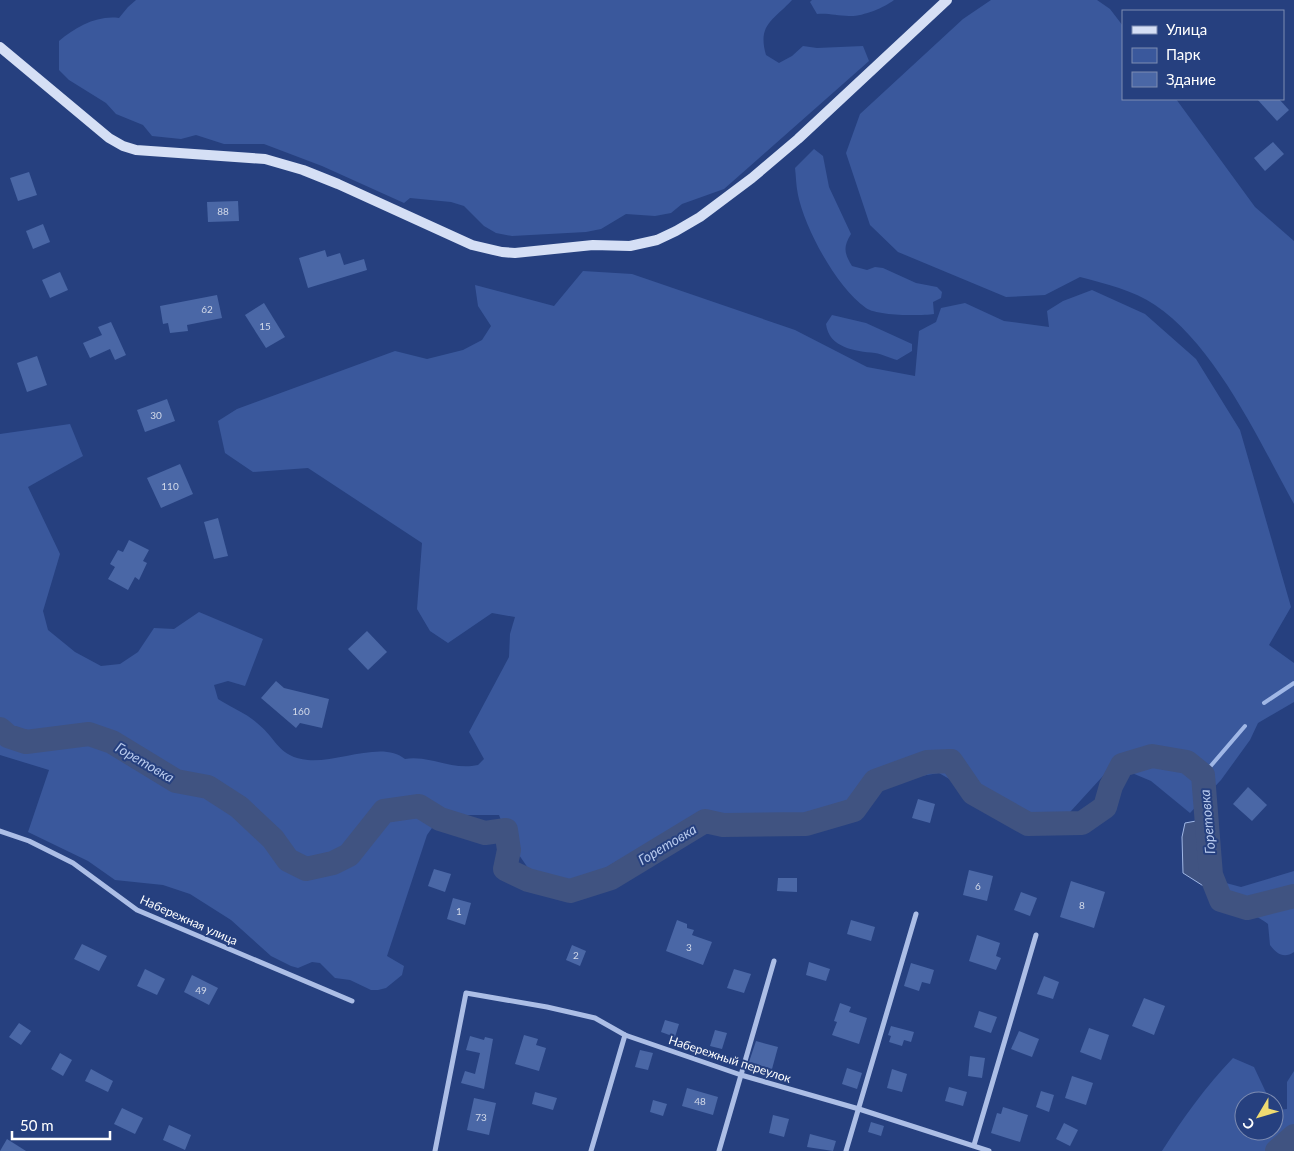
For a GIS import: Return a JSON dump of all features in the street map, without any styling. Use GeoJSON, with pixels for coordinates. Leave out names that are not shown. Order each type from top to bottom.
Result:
{"type":"FeatureCollection","features":[{"type":"Feature","properties":{"kind":"street"},"geometry":{"type":"LineString","coordinates":[[0,47],[109,138],[123,146],[136,150],[265,160],[302,170],[338,184],[472,245],[516,253],[593,245],[630,246],[656,240],[700,217],[752,178],[798,139],[946,0]]}},
{"type":"Feature","properties":{"kind":"street","name":"Набережная улица"},"geometry":{"type":"LineString","coordinates":[[0,831],[29,841],[73,863],[138,910],[352,1001]]}},
{"type":"Feature","properties":{"kind":"street"},"geometry":{"type":"LineString","coordinates":[[846,1151],[916,914]]}},
{"type":"Feature","properties":{"kind":"street"},"geometry":{"type":"LineString","coordinates":[[974,1145],[1036,935]]}},
{"type":"Feature","properties":{"kind":"street"},"geometry":{"type":"LineString","coordinates":[[719,1151],[774,961]]}},
{"type":"Feature","properties":{"kind":"street","name":"Набережный переулок"},"geometry":{"type":"LineString","coordinates":[[435,1151],[466,993],[547,1007],[595,1018],[625,1035],[741,1075],[859,1109],[988,1151]]}},
{"type":"Feature","properties":{"kind":"street"},"geometry":{"type":"LineString","coordinates":[[591,1151],[625,1035]]}},
{"type":"Feature","properties":{"kind":"green space"},"geometry":{"type":"Polygon","coordinates":[[[136,0],[792,0],[773,18],[766,29],[764,45],[766,55],[779,63],[792,56],[803,46],[817,48],[863,46],[869,61],[724,189],[682,204],[671,213],[655,216],[626,214],[601,229],[586,232],[512,236],[496,233],[484,226],[464,206],[451,202],[410,198],[404,203],[322,166],[264,144],[224,144],[196,135],[181,139],[152,136],[143,125],[116,114],[106,103],[69,80],[59,70],[59,41],[87,23],[103,18],[119,18],[136,0]]]}},
{"type":"Feature","properties":{"kind":"green space"},"geometry":{"type":"Polygon","coordinates":[[[812,0],[894,0],[872,11],[849,16],[817,14],[810,2],[812,0]]]}},
{"type":"Feature","properties":{"kind":"green space"},"geometry":{"type":"Polygon","coordinates":[[[991,0],[1097,0],[1110,9],[1122,25],[1122,100],[1177,100],[1255,207],[1294,241],[1294,504],[1251,424],[1217,369],[1177,323],[1155,305],[1128,291],[1080,277],[1045,295],[1006,297],[898,252],[870,225],[846,153],[860,114],[963,19],[991,0]]]}},
{"type":"Feature","properties":{"kind":"green space"},"geometry":{"type":"Polygon","coordinates":[[[814,149],[823,156],[829,187],[851,234],[846,250],[847,257],[852,266],[867,270],[875,267],[883,268],[916,283],[937,287],[942,292],[941,298],[933,302],[934,314],[899,315],[872,311],[855,299],[844,287],[815,240],[797,192],[795,168],[814,149]]]}},
{"type":"Feature","properties":{"kind":"green space"},"geometry":{"type":"Polygon","coordinates":[[[583,271],[632,274],[795,330],[867,367],[915,376],[919,331],[936,322],[941,308],[965,303],[1004,321],[1049,327],[1047,311],[1063,301],[1092,290],[1145,314],[1196,359],[1240,430],[1291,607],[1269,645],[1294,663],[1294,702],[1258,723],[1250,740],[1221,780],[1190,813],[1151,781],[1113,765],[1060,823],[1029,819],[982,798],[939,773],[903,779],[827,814],[780,827],[745,833],[719,815],[617,861],[583,883],[553,884],[528,868],[508,839],[499,815],[458,815],[444,811],[427,835],[387,956],[404,966],[402,975],[386,988],[378,990],[371,990],[350,980],[335,978],[320,963],[312,962],[298,968],[291,966],[271,956],[231,920],[190,894],[163,885],[115,880],[88,861],[28,832],[49,770],[0,755],[0,434],[70,424],[83,456],[28,487],[60,554],[43,611],[48,630],[75,652],[101,666],[120,664],[138,652],[154,628],[174,629],[199,612],[263,639],[245,686],[228,681],[214,685],[218,699],[253,719],[279,747],[290,755],[308,760],[320,760],[372,752],[385,752],[396,754],[405,759],[423,759],[459,766],[478,765],[484,759],[469,732],[509,657],[510,634],[515,617],[492,613],[448,643],[430,631],[417,609],[422,543],[308,468],[253,472],[225,453],[218,421],[237,409],[395,351],[427,359],[463,350],[482,340],[491,326],[478,306],[475,285],[554,306],[583,271]]]}},
{"type":"Feature","properties":{"kind":"green space"},"geometry":{"type":"Polygon","coordinates":[[[832,315],[866,323],[912,344],[912,351],[897,360],[844,347],[832,338],[828,332],[826,324],[832,315]]]}},
{"type":"Feature","properties":{"kind":"green space"},"geometry":{"type":"Polygon","coordinates":[[[1294,871],[1294,952],[1281,955],[1270,945],[1268,924],[1227,903],[1217,891],[1219,884],[1226,883],[1241,887],[1294,871]]]}},
{"type":"Feature","properties":{"kind":"green space"},"geometry":{"type":"Polygon","coordinates":[[[1233,1058],[1254,1067],[1265,1091],[1234,1091],[1234,1141],[1284,1141],[1284,1109],[1287,1109],[1287,1082],[1294,1071],[1294,1151],[1162,1151],[1178,1126],[1213,1080],[1233,1058]]]}},
{"type":"Feature","properties":{"kind":"shaded area"},"geometry":{"type":"Polygon","coordinates":[[[1196,821],[1213,833],[1219,865],[1218,879],[1205,887],[1183,873],[1182,837],[1185,823],[1196,821]]]}},
{"type":"Feature","properties":{"kind":"building"},"geometry":{"type":"Polygon","coordinates":[[[1258,100],[1280,100],[1289,110],[1277,121],[1258,100]]]}},
{"type":"Feature","properties":{"kind":"building"},"geometry":{"type":"Polygon","coordinates":[[[1273,142],[1284,154],[1265,171],[1254,158],[1273,142]]]}},
{"type":"Feature","properties":{"kind":"building"},"geometry":{"type":"Polygon","coordinates":[[[29,172],[37,195],[18,201],[10,178],[29,172]]]}},
{"type":"Feature","properties":{"kind":"building"},"geometry":{"type":"Polygon","coordinates":[[[238,201],[239,221],[208,222],[207,202],[238,201]]]}},
{"type":"Feature","properties":{"kind":"building"},"geometry":{"type":"Polygon","coordinates":[[[43,224],[50,242],[33,249],[26,231],[43,224]]]}},
{"type":"Feature","properties":{"kind":"building"},"geometry":{"type":"Polygon","coordinates":[[[325,250],[327,257],[340,253],[344,265],[364,259],[367,270],[308,288],[299,258],[325,250]]]}},
{"type":"Feature","properties":{"kind":"building"},"geometry":{"type":"Polygon","coordinates":[[[60,272],[68,290],[50,298],[42,280],[60,272]]]}},
{"type":"Feature","properties":{"kind":"building"},"geometry":{"type":"Polygon","coordinates":[[[217,295],[222,318],[187,325],[188,331],[170,333],[168,323],[163,324],[160,306],[217,295]]]}},
{"type":"Feature","properties":{"kind":"building"},"geometry":{"type":"Polygon","coordinates":[[[264,303],[285,337],[266,348],[245,315],[264,303]]]}},
{"type":"Feature","properties":{"kind":"building"},"geometry":{"type":"Polygon","coordinates":[[[111,322],[126,355],[115,360],[110,349],[90,358],[83,343],[102,335],[98,327],[111,322]]]}},
{"type":"Feature","properties":{"kind":"building"},"geometry":{"type":"Polygon","coordinates":[[[37,356],[47,385],[27,392],[17,363],[37,356]]]}},
{"type":"Feature","properties":{"kind":"building"},"geometry":{"type":"Polygon","coordinates":[[[167,399],[175,421],[145,432],[137,410],[167,399]]]}},
{"type":"Feature","properties":{"kind":"building"},"geometry":{"type":"Polygon","coordinates":[[[180,464],[193,494],[161,508],[147,478],[180,464]]]}},
{"type":"Feature","properties":{"kind":"building"},"geometry":{"type":"Polygon","coordinates":[[[218,518],[228,556],[214,559],[204,522],[218,518]]]}},
{"type":"Feature","properties":{"kind":"building"},"geometry":{"type":"Polygon","coordinates":[[[129,540],[149,550],[143,561],[147,563],[139,580],[135,577],[128,590],[108,579],[115,567],[110,564],[118,550],[123,552],[129,540]]]}},
{"type":"Feature","properties":{"kind":"building"},"geometry":{"type":"Polygon","coordinates":[[[367,631],[387,652],[368,670],[348,649],[367,631]]]}},
{"type":"Feature","properties":{"kind":"building"},"geometry":{"type":"Polygon","coordinates":[[[276,681],[284,688],[329,699],[322,728],[300,723],[296,728],[261,698],[276,681]]]}},
{"type":"Feature","properties":{"kind":"building"},"geometry":{"type":"Polygon","coordinates":[[[1248,787],[1267,805],[1252,821],[1233,804],[1248,787]]]}},
{"type":"Feature","properties":{"kind":"building"},"geometry":{"type":"Polygon","coordinates":[[[918,799],[935,804],[930,823],[912,818],[918,799]]]}},
{"type":"Feature","properties":{"kind":"building"},"geometry":{"type":"Polygon","coordinates":[[[434,869],[451,874],[445,892],[428,886],[434,869]]]}},
{"type":"Feature","properties":{"kind":"building"},"geometry":{"type":"Polygon","coordinates":[[[969,870],[993,876],[987,901],[963,895],[969,870]]]}},
{"type":"Feature","properties":{"kind":"building"},"geometry":{"type":"Polygon","coordinates":[[[778,878],[797,878],[797,892],[777,891],[778,878]]]}},
{"type":"Feature","properties":{"kind":"building"},"geometry":{"type":"Polygon","coordinates":[[[1071,881],[1105,892],[1094,928],[1060,917],[1071,881]]]}},
{"type":"Feature","properties":{"kind":"building"},"geometry":{"type":"Polygon","coordinates":[[[1021,892],[1037,898],[1030,916],[1014,910],[1021,892]]]}},
{"type":"Feature","properties":{"kind":"building"},"geometry":{"type":"Polygon","coordinates":[[[453,898],[471,903],[465,925],[447,919],[453,898]]]}},
{"type":"Feature","properties":{"kind":"building"},"geometry":{"type":"Polygon","coordinates":[[[677,920],[687,924],[687,928],[694,930],[692,935],[712,942],[703,965],[666,951],[677,920]]]}},
{"type":"Feature","properties":{"kind":"building"},"geometry":{"type":"Polygon","coordinates":[[[851,920],[875,927],[871,941],[847,934],[851,920]]]}},
{"type":"Feature","properties":{"kind":"building"},"geometry":{"type":"Polygon","coordinates":[[[977,935],[1000,943],[996,956],[1001,958],[996,970],[969,961],[977,935]]]}},
{"type":"Feature","properties":{"kind":"building"},"geometry":{"type":"Polygon","coordinates":[[[82,944],[107,956],[99,971],[74,959],[82,944]]]}},
{"type":"Feature","properties":{"kind":"building"},"geometry":{"type":"Polygon","coordinates":[[[572,945],[586,951],[580,966],[566,960],[572,945]]]}},
{"type":"Feature","properties":{"kind":"building"},"geometry":{"type":"Polygon","coordinates":[[[809,962],[830,969],[826,981],[806,975],[809,962]]]}},
{"type":"Feature","properties":{"kind":"building"},"geometry":{"type":"Polygon","coordinates":[[[911,963],[934,970],[930,984],[922,982],[919,991],[904,986],[911,963]]]}},
{"type":"Feature","properties":{"kind":"building"},"geometry":{"type":"Polygon","coordinates":[[[145,969],[165,979],[157,995],[137,986],[145,969]]]}},
{"type":"Feature","properties":{"kind":"building"},"geometry":{"type":"Polygon","coordinates":[[[734,969],[751,974],[744,993],[727,988],[734,969]]]}},
{"type":"Feature","properties":{"kind":"building"},"geometry":{"type":"Polygon","coordinates":[[[192,975],[218,988],[209,1005],[184,992],[192,975]]]}},
{"type":"Feature","properties":{"kind":"building"},"geometry":{"type":"Polygon","coordinates":[[[1044,976],[1059,982],[1053,999],[1037,994],[1044,976]]]}},
{"type":"Feature","properties":{"kind":"building"},"geometry":{"type":"Polygon","coordinates":[[[1144,998],[1165,1006],[1154,1035],[1132,1026],[1144,998]]]}},
{"type":"Feature","properties":{"kind":"building"},"geometry":{"type":"Polygon","coordinates":[[[840,1003],[851,1007],[849,1012],[867,1018],[859,1044],[832,1035],[837,1022],[834,1021],[840,1003]]]}},
{"type":"Feature","properties":{"kind":"building"},"geometry":{"type":"Polygon","coordinates":[[[979,1011],[997,1017],[991,1033],[974,1027],[979,1011]]]}},
{"type":"Feature","properties":{"kind":"building"},"geometry":{"type":"Polygon","coordinates":[[[665,1020],[679,1024],[675,1037],[661,1032],[665,1020]]]}},
{"type":"Feature","properties":{"kind":"building"},"geometry":{"type":"Polygon","coordinates":[[[19,1023],[31,1031],[21,1045],[9,1037],[19,1023]]]}},
{"type":"Feature","properties":{"kind":"building"},"geometry":{"type":"Polygon","coordinates":[[[891,1026],[914,1032],[911,1042],[904,1040],[902,1046],[889,1042],[891,1036],[888,1035],[891,1026]]]}},
{"type":"Feature","properties":{"kind":"building"},"geometry":{"type":"Polygon","coordinates":[[[1089,1028],[1109,1035],[1101,1060],[1080,1052],[1089,1028]]]}},
{"type":"Feature","properties":{"kind":"building"},"geometry":{"type":"Polygon","coordinates":[[[715,1030],[727,1033],[722,1049],[710,1046],[715,1030]]]}},
{"type":"Feature","properties":{"kind":"building"},"geometry":{"type":"Polygon","coordinates":[[[1019,1031],[1039,1039],[1032,1057],[1011,1049],[1019,1031]]]}},
{"type":"Feature","properties":{"kind":"building"},"geometry":{"type":"Polygon","coordinates":[[[524,1035],[538,1039],[536,1045],[546,1048],[539,1071],[515,1064],[524,1035]]]}},
{"type":"Feature","properties":{"kind":"building"},"geometry":{"type":"Polygon","coordinates":[[[470,1036],[484,1040],[485,1037],[493,1039],[484,1089],[461,1083],[465,1071],[475,1074],[480,1053],[466,1050],[470,1036]]]}},
{"type":"Feature","properties":{"kind":"building"},"geometry":{"type":"Polygon","coordinates":[[[756,1041],[778,1047],[772,1069],[749,1062],[756,1041]]]}},
{"type":"Feature","properties":{"kind":"building"},"geometry":{"type":"Polygon","coordinates":[[[640,1050],[653,1053],[648,1070],[635,1067],[640,1050]]]}},
{"type":"Feature","properties":{"kind":"building"},"geometry":{"type":"Polygon","coordinates":[[[60,1053],[72,1060],[63,1076],[51,1069],[60,1053]]]}},
{"type":"Feature","properties":{"kind":"building"},"geometry":{"type":"Polygon","coordinates":[[[970,1056],[985,1058],[982,1078],[968,1076],[970,1056]]]}},
{"type":"Feature","properties":{"kind":"building"},"geometry":{"type":"Polygon","coordinates":[[[847,1068],[862,1073],[857,1089],[842,1084],[847,1068]]]}},
{"type":"Feature","properties":{"kind":"building"},"geometry":{"type":"Polygon","coordinates":[[[91,1069],[113,1081],[108,1092],[85,1081],[91,1069]]]}},
{"type":"Feature","properties":{"kind":"building"},"geometry":{"type":"Polygon","coordinates":[[[892,1069],[907,1074],[902,1092],[887,1088],[892,1069]]]}},
{"type":"Feature","properties":{"kind":"building"},"geometry":{"type":"Polygon","coordinates":[[[1072,1076],[1093,1083],[1086,1105],[1065,1098],[1072,1076]]]}},
{"type":"Feature","properties":{"kind":"building"},"geometry":{"type":"Polygon","coordinates":[[[949,1087],[967,1092],[963,1106],[945,1101],[949,1087]]]}},
{"type":"Feature","properties":{"kind":"building"},"geometry":{"type":"Polygon","coordinates":[[[687,1088],[718,1097],[713,1115],[682,1106],[687,1088]]]}},
{"type":"Feature","properties":{"kind":"building"},"geometry":{"type":"Polygon","coordinates":[[[1041,1091],[1054,1095],[1049,1112],[1036,1107],[1041,1091]]]}},
{"type":"Feature","properties":{"kind":"building"},"geometry":{"type":"Polygon","coordinates":[[[535,1092],[557,1098],[553,1110],[532,1104],[535,1092]]]}},
{"type":"Feature","properties":{"kind":"building"},"geometry":{"type":"Polygon","coordinates":[[[474,1098],[496,1103],[489,1135],[467,1130],[474,1098]]]}},
{"type":"Feature","properties":{"kind":"building"},"geometry":{"type":"Polygon","coordinates":[[[653,1100],[667,1104],[663,1116],[650,1112],[653,1100]]]}},
{"type":"Feature","properties":{"kind":"building"},"geometry":{"type":"Polygon","coordinates":[[[1003,1107],[1028,1115],[1020,1142],[991,1133],[997,1113],[1001,1114],[1003,1107]]]}},
{"type":"Feature","properties":{"kind":"building"},"geometry":{"type":"Polygon","coordinates":[[[122,1108],[143,1118],[135,1134],[114,1124],[122,1108]]]}},
{"type":"Feature","properties":{"kind":"building"},"geometry":{"type":"Polygon","coordinates":[[[773,1115],[789,1119],[784,1137],[769,1133],[773,1115]]]}},
{"type":"Feature","properties":{"kind":"building"},"geometry":{"type":"Polygon","coordinates":[[[871,1122],[884,1126],[881,1136],[868,1132],[871,1122]]]}},
{"type":"Feature","properties":{"kind":"building"},"geometry":{"type":"Polygon","coordinates":[[[1064,1123],[1078,1130],[1070,1146],[1056,1139],[1064,1123]]]}},
{"type":"Feature","properties":{"kind":"building"},"geometry":{"type":"Polygon","coordinates":[[[169,1125],[191,1135],[185,1150],[163,1140],[169,1125]]]}},
{"type":"Feature","properties":{"kind":"building"},"geometry":{"type":"Polygon","coordinates":[[[810,1134],[836,1141],[833,1151],[807,1147],[810,1134]]]}},
{"type":"Feature","properties":{"kind":"building"},"geometry":{"type":"Polygon","coordinates":[[[7,1139],[26,1151],[0,1151],[7,1139]]]}},
{"type":"Feature","properties":{"kind":"waterway"},"geometry":{"type":"LineString","coordinates":[[1264,703],[1294,683]]}},
{"type":"Feature","properties":{"kind":"waterway"},"geometry":{"type":"LineString","coordinates":[[1203,775],[1245,726]]}},
{"type":"Feature","properties":{"kind":"waterway","name":"Горетовка"},"geometry":{"type":"LineString","coordinates":[[0,729],[8,736],[26,742],[89,734],[112,742],[176,781],[208,787],[239,807],[273,839],[288,860],[306,869],[333,863],[349,855],[384,811],[419,806],[440,819],[485,833],[506,830],[509,850],[505,869],[528,880],[570,891],[611,878],[705,821],[723,825],[806,824],[854,810],[875,781],[927,762],[951,761],[973,793],[1028,824],[1082,823],[1105,807],[1111,786],[1122,765],[1152,756],[1187,762],[1203,775],[1211,875],[1221,900],[1247,908],[1294,896]]}},
{"type":"Feature","properties":{"kind":"waterway","name":"Горетовка"},"geometry":{"type":"LineString","coordinates":[[1277,1151],[1294,1136]]}}]}
